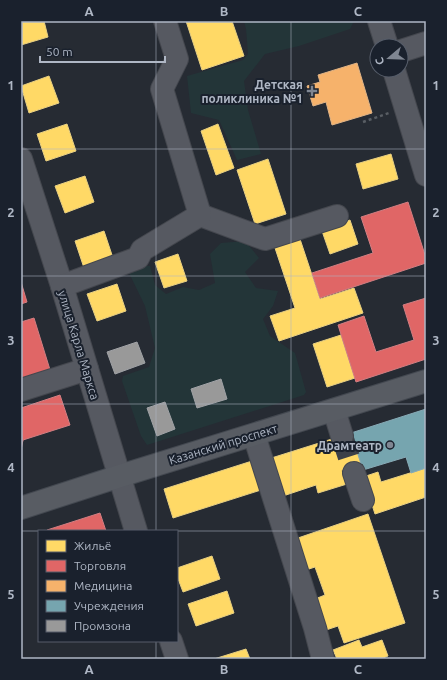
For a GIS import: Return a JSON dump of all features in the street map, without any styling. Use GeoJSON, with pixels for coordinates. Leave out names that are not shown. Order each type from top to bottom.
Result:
{"type":"FeatureCollection","features":[{"type":"Feature","properties":{"kind":"main road","name":"Казанский проспект"},"geometry":{"type":"LineString","coordinates":[[21,508],[426,381]]}},
{"type":"Feature","properties":{"kind":"street"},"geometry":{"type":"LineString","coordinates":[[165,21],[176,59],[162,89],[200,215]]}},
{"type":"Feature","properties":{"kind":"street"},"geometry":{"type":"LineString","coordinates":[[379,21],[384,38]]}},
{"type":"Feature","properties":{"kind":"street"},"geometry":{"type":"LineString","coordinates":[[409,48],[426,43]]}},
{"type":"Feature","properties":{"kind":"street"},"geometry":{"type":"LineString","coordinates":[[396,78],[426,175]]}},
{"type":"Feature","properties":{"kind":"street","name":"улица Карла Маркса"},"geometry":{"type":"LineString","coordinates":[[21,159],[62,286],[136,530]]}},
{"type":"Feature","properties":{"kind":"street"},"geometry":{"type":"LineString","coordinates":[[200,215],[265,239],[337,216]]}},
{"type":"Feature","properties":{"kind":"street"},"geometry":{"type":"LineString","coordinates":[[62,286],[138,258],[142,250],[200,215]]}},
{"type":"Feature","properties":{"kind":"street"},"geometry":{"type":"LineString","coordinates":[[21,390],[87,369]]}},
{"type":"Feature","properties":{"kind":"street"},"geometry":{"type":"LineString","coordinates":[[334,410],[342,436]]}},
{"type":"Feature","properties":{"kind":"street"},"geometry":{"type":"LineString","coordinates":[[254,435],[315,628],[323,659]]}},
{"type":"Feature","properties":{"kind":"street"},"geometry":{"type":"LineString","coordinates":[[354,473],[363,500]]}},
{"type":"Feature","properties":{"kind":"street"},"geometry":{"type":"LineString","coordinates":[[171,642],[177,659]]}},
{"type":"Feature","properties":{"kind":"path"},"geometry":{"type":"LineString","coordinates":[[363,122],[395,111]]}},
{"type":"Feature","properties":{"kind":"shaded area"},"geometry":{"type":"Polygon","coordinates":[[[244,21],[353,21],[353,23],[350,29],[299,46],[265,54],[244,81],[248,110],[261,154],[237,160],[219,120],[191,113],[187,76],[243,60],[248,54],[244,21]]]}},
{"type":"Feature","properties":{"kind":"shaded area"},"geometry":{"type":"Polygon","coordinates":[[[245,241],[259,258],[245,272],[256,288],[278,291],[273,306],[263,319],[270,336],[295,353],[306,392],[304,395],[147,445],[141,436],[122,381],[123,376],[149,367],[155,348],[145,306],[129,273],[133,266],[150,266],[155,285],[166,294],[183,287],[199,290],[215,283],[210,254],[221,243],[245,241]]]}},
{"type":"Feature","properties":{"kind":"building: Жильё"},"geometry":{"type":"Polygon","coordinates":[[[21,21],[44,21],[48,37],[21,45],[21,21]]]}},
{"type":"Feature","properties":{"kind":"building: Жильё"},"geometry":{"type":"Polygon","coordinates":[[[186,21],[232,21],[244,56],[202,70],[186,21]]]}},
{"type":"Feature","properties":{"kind":"building: Жильё"},"geometry":{"type":"Polygon","coordinates":[[[49,76],[59,103],[29,113],[21,86],[49,76]]]}},
{"type":"Feature","properties":{"kind":"building: Жильё"},"geometry":{"type":"Polygon","coordinates":[[[67,124],[76,151],[46,161],[37,134],[67,124]]]}},
{"type":"Feature","properties":{"kind":"building: Жильё"},"geometry":{"type":"Polygon","coordinates":[[[218,124],[234,168],[216,175],[201,131],[218,124]]]}},
{"type":"Feature","properties":{"kind":"building: Жильё"},"geometry":{"type":"Polygon","coordinates":[[[391,154],[398,179],[363,189],[356,164],[391,154]]]}},
{"type":"Feature","properties":{"kind":"building: Жильё"},"geometry":{"type":"Polygon","coordinates":[[[268,159],[286,214],[255,224],[237,170],[268,159]]]}},
{"type":"Feature","properties":{"kind":"building: Жильё"},"geometry":{"type":"Polygon","coordinates":[[[85,176],[94,202],[65,213],[55,186],[85,176]]]}},
{"type":"Feature","properties":{"kind":"building: Жильё"},"geometry":{"type":"Polygon","coordinates":[[[350,220],[358,244],[330,254],[322,231],[350,220]]]}},
{"type":"Feature","properties":{"kind":"building: Жильё"},"geometry":{"type":"Polygon","coordinates":[[[104,231],[113,258],[84,268],[75,241],[104,231]]]}},
{"type":"Feature","properties":{"kind":"building: Жильё"},"geometry":{"type":"Polygon","coordinates":[[[300,239],[320,299],[354,288],[363,313],[279,341],[270,316],[295,308],[275,248],[300,239]]]}},
{"type":"Feature","properties":{"kind":"building: Жильё"},"geometry":{"type":"Polygon","coordinates":[[[178,254],[187,281],[164,288],[155,262],[178,254]]]}},
{"type":"Feature","properties":{"kind":"building: Жильё"},"geometry":{"type":"Polygon","coordinates":[[[117,284],[126,311],[97,321],[87,294],[117,284]]]}},
{"type":"Feature","properties":{"kind":"building: Жильё"},"geometry":{"type":"Polygon","coordinates":[[[341,335],[355,378],[327,387],[313,344],[341,335]]]}},
{"type":"Feature","properties":{"kind":"building: Жильё"},"geometry":{"type":"Polygon","coordinates":[[[351,433],[363,470],[347,484],[318,493],[316,485],[277,498],[265,460],[351,433]]]}},
{"type":"Feature","properties":{"kind":"building: Жильё"},"geometry":{"type":"Polygon","coordinates":[[[252,461],[261,490],[173,518],[164,489],[252,461]]]}},
{"type":"Feature","properties":{"kind":"building: Жильё"},"geometry":{"type":"Polygon","coordinates":[[[426,468],[426,497],[375,514],[363,477],[378,472],[381,482],[426,468]]]}},
{"type":"Feature","properties":{"kind":"building: Жильё"},"geometry":{"type":"Polygon","coordinates":[[[368,514],[405,623],[344,643],[338,626],[326,630],[315,599],[325,595],[315,567],[306,570],[295,539],[368,514]]]}},
{"type":"Feature","properties":{"kind":"building: Жильё"},"geometry":{"type":"Polygon","coordinates":[[[212,556],[220,579],[183,592],[178,579],[178,568],[212,556]]]}},
{"type":"Feature","properties":{"kind":"building: Жильё"},"geometry":{"type":"Polygon","coordinates":[[[227,591],[234,613],[196,626],[188,604],[227,591]]]}},
{"type":"Feature","properties":{"kind":"building: Жильё"},"geometry":{"type":"Polygon","coordinates":[[[359,640],[362,647],[382,640],[388,656],[381,659],[337,659],[333,650],[359,640]]]}},
{"type":"Feature","properties":{"kind":"building: Жильё"},"geometry":{"type":"Polygon","coordinates":[[[246,649],[250,659],[214,659],[246,649]]]}},
{"type":"Feature","properties":{"kind":"building: Торговля"},"geometry":{"type":"Polygon","coordinates":[[[408,202],[426,258],[426,263],[320,298],[312,273],[373,253],[361,217],[408,202]]]}},
{"type":"Feature","properties":{"kind":"building: Торговля"},"geometry":{"type":"Polygon","coordinates":[[[21,282],[27,302],[21,304],[21,282]]]}},
{"type":"Feature","properties":{"kind":"building: Торговля"},"geometry":{"type":"Polygon","coordinates":[[[426,298],[426,359],[356,382],[338,325],[364,316],[376,352],[414,340],[403,305],[426,298]]]}},
{"type":"Feature","properties":{"kind":"building: Торговля"},"geometry":{"type":"Polygon","coordinates":[[[34,318],[51,373],[22,382],[21,322],[34,318]]]}},
{"type":"Feature","properties":{"kind":"building: Торговля"},"geometry":{"type":"Polygon","coordinates":[[[60,395],[70,425],[23,440],[21,450],[21,408],[60,395]]]}},
{"type":"Feature","properties":{"kind":"building: Торговля"},"geometry":{"type":"Polygon","coordinates":[[[100,513],[106,530],[47,530],[100,513]]]}},
{"type":"Feature","properties":{"kind":"building: Медицина"},"geometry":{"type":"Polygon","coordinates":[[[357,63],[372,113],[332,125],[326,102],[313,106],[307,86],[320,82],[318,75],[357,63]]]}},
{"type":"Feature","properties":{"kind":"building: Учреждения","name":"Драмтеатр"},"geometry":{"type":"Polygon","coordinates":[[[426,409],[426,468],[411,473],[406,457],[363,470],[351,433],[426,409]]]}},
{"type":"Feature","properties":{"kind":"building: Промзона"},"geometry":{"type":"Polygon","coordinates":[[[137,342],[145,363],[115,374],[107,352],[137,342]]]}},
{"type":"Feature","properties":{"kind":"building: Промзона"},"geometry":{"type":"Polygon","coordinates":[[[221,379],[227,399],[197,408],[191,389],[221,379]]]}},
{"type":"Feature","properties":{"kind":"building: Промзона"},"geometry":{"type":"Polygon","coordinates":[[[165,402],[175,429],[157,436],[147,408],[165,402]]]}},
{"type":"Feature","properties":{"kind":"tunnel"},"geometry":{"type":"LineString","coordinates":[[342,436],[354,473]]}},
{"type":"Feature","properties":{"kind":"place","name":"Детская поликлиника №1"},"geometry":{"type":"Point","coordinates":[312,91]}},
{"type":"Feature","properties":{"kind":"place","name":"Драмтеатр"},"geometry":{"type":"Point","coordinates":[390,445]}}]}
